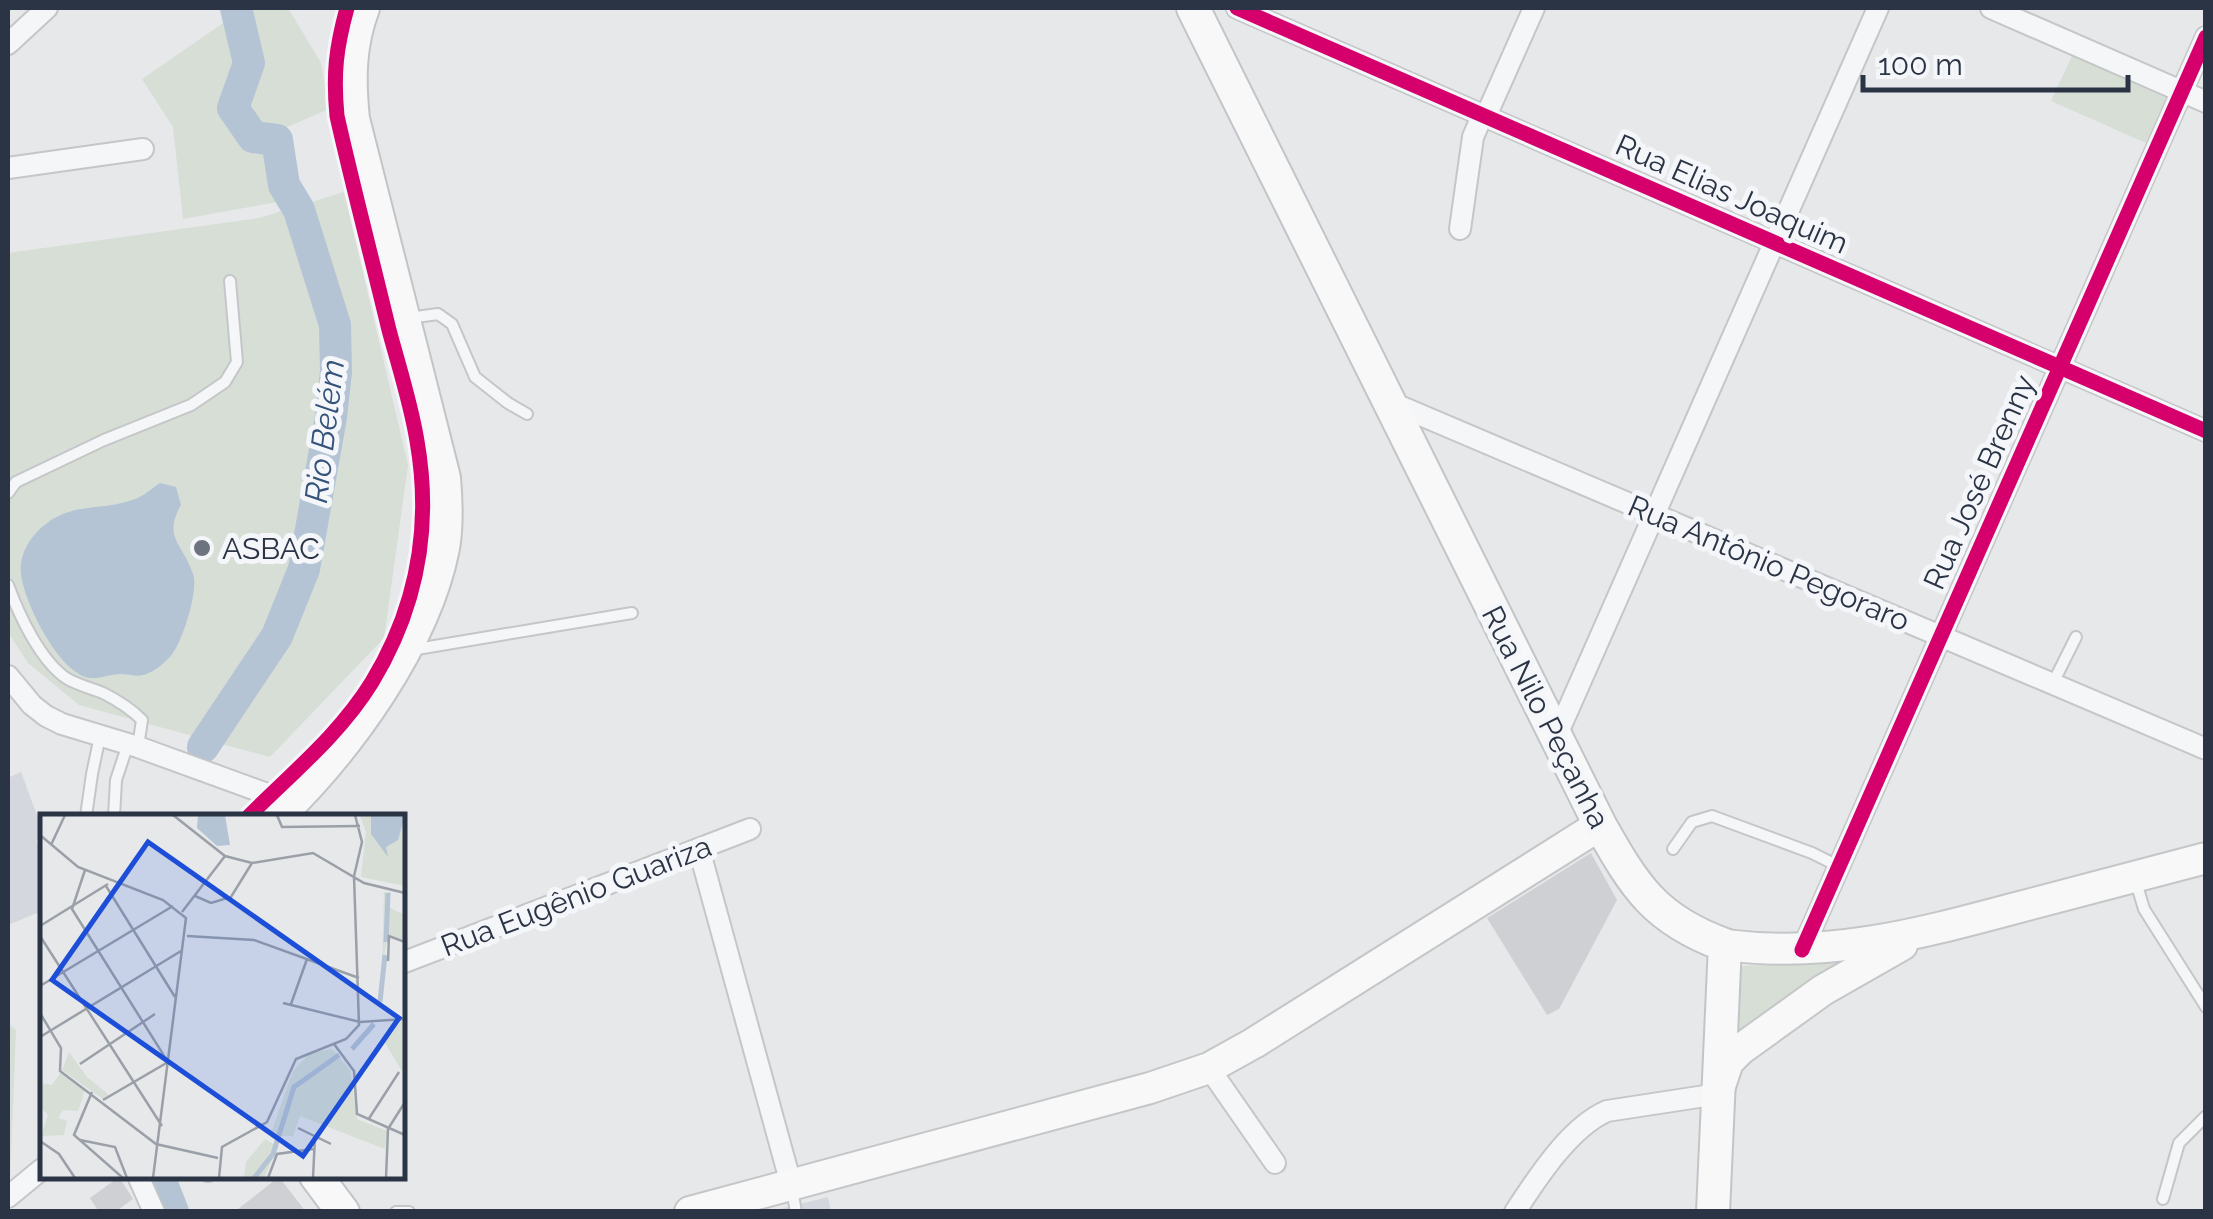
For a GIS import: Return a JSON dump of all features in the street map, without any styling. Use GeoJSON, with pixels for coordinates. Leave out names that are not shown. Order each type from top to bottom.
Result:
{"type":"FeatureCollection","features":[{"type":"Feature","properties":{"kind":"main road"},"geometry":{"type":"LineString","coordinates":[[285,810],[357,726],[382,689],[432,586],[443,547],[444,478],[353,119],[350,54],[363,8]]}},
{"type":"Feature","properties":{"kind":"main road","name":"Rua Nilo Peçanha"},"geometry":{"type":"LineString","coordinates":[[1193,8],[1600,826],[1635,884],[1676,924],[1725,945],[1765,950],[1853,946],[1926,932],[2206,858]]}},
{"type":"Feature","properties":{"kind":"main road"},"geometry":{"type":"LineString","coordinates":[[690,1212],[793,1198],[1210,1068],[1600,826]]}},
{"type":"Feature","properties":{"kind":"main road"},"geometry":{"type":"LineString","coordinates":[[1718,1094],[1728,1062],[1741,1049],[1833,983],[1926,932]]}},
{"type":"Feature","properties":{"kind":"main road"},"geometry":{"type":"LineString","coordinates":[[1712,1212],[1725,945]]}},
{"type":"Feature","properties":{"kind":"main road"},"geometry":{"type":"LineString","coordinates":[[318,1179],[342,1212]]}},
{"type":"Feature","properties":{"kind":"street"},"geometry":{"type":"LineString","coordinates":[[8,44],[47,8]]}},
{"type":"Feature","properties":{"kind":"street","name":"Rua Elias Joaquim"},"geometry":{"type":"LineString","coordinates":[[1237,8],[2206,431]]}},
{"type":"Feature","properties":{"kind":"street"},"geometry":{"type":"LineString","coordinates":[[1460,229],[1473,137],[1534,8]]}},
{"type":"Feature","properties":{"kind":"street"},"geometry":{"type":"LineString","coordinates":[[1556,738],[1878,8]]}},
{"type":"Feature","properties":{"kind":"street"},"geometry":{"type":"LineString","coordinates":[[1991,8],[2206,102]]}},
{"type":"Feature","properties":{"kind":"street","name":"Rua José Brenny"},"geometry":{"type":"LineString","coordinates":[[1802,950],[2206,37]]}},
{"type":"Feature","properties":{"kind":"street"},"geometry":{"type":"LineString","coordinates":[[8,168],[143,149]]}},
{"type":"Feature","properties":{"kind":"street","name":"Rua Antônio Pegoraro"},"geometry":{"type":"LineString","coordinates":[[1388,401],[2206,749]]}},
{"type":"Feature","properties":{"kind":"street"},"geometry":{"type":"LineString","coordinates":[[8,676],[32,706],[46,716],[133,746],[285,810]]}},
{"type":"Feature","properties":{"kind":"street","name":"Rua Eugênio Guariza"},"geometry":{"type":"LineString","coordinates":[[405,962],[750,829]]}},
{"type":"Feature","properties":{"kind":"street"},"geometry":{"type":"LineString","coordinates":[[699,849],[793,1198]]}},
{"type":"Feature","properties":{"kind":"street"},"geometry":{"type":"LineString","coordinates":[[1210,1068],[1275,1163]]}},
{"type":"Feature","properties":{"kind":"street"},"geometry":{"type":"LineString","coordinates":[[1515,1212],[1567,1141],[1591,1118],[1718,1094]]}},
{"type":"Feature","properties":{"kind":"street"},"geometry":{"type":"LineString","coordinates":[[8,1197],[40,1171]]}},
{"type":"Feature","properties":{"kind":"street"},"geometry":{"type":"LineString","coordinates":[[139,1179],[154,1212]]}},
{"type":"Feature","properties":{"kind":"lane"},"geometry":{"type":"LineString","coordinates":[[8,492],[16,482],[190,405],[225,382],[237,362],[230,282]]}},
{"type":"Feature","properties":{"kind":"lane"},"geometry":{"type":"LineString","coordinates":[[403,319],[438,314],[452,324],[475,377],[527,414]]}},
{"type":"Feature","properties":{"kind":"lane"},"geometry":{"type":"LineString","coordinates":[[8,585],[17,611],[49,662],[68,679],[105,694],[142,720],[116,780],[114,814]]}},
{"type":"Feature","properties":{"kind":"lane"},"geometry":{"type":"LineString","coordinates":[[403,651],[632,612]]}},
{"type":"Feature","properties":{"kind":"lane"},"geometry":{"type":"LineString","coordinates":[[2053,684],[2076,637]]}},
{"type":"Feature","properties":{"kind":"lane"},"geometry":{"type":"LineString","coordinates":[[86,814],[100,736]]}},
{"type":"Feature","properties":{"kind":"lane"},"geometry":{"type":"LineString","coordinates":[[1673,849],[1692,822],[1712,816],[1839,866]]}},
{"type":"Feature","properties":{"kind":"lane"},"geometry":{"type":"LineString","coordinates":[[2134,877],[2144,909],[2206,1007]]}},
{"type":"Feature","properties":{"kind":"lane"},"geometry":{"type":"LineString","coordinates":[[2163,1198],[2179,1144],[2206,1116]]}},
{"type":"Feature","properties":{"kind":"lane"},"geometry":{"type":"LineString","coordinates":[[396,1212],[409,1212]]}},
{"type":"Feature","properties":{"kind":"shaded area"},"geometry":{"type":"Polygon","coordinates":[[[245,8],[288,8],[321,63],[329,109],[285,128],[299,198],[183,219],[173,127],[142,79],[245,8]]]}},
{"type":"Feature","properties":{"kind":"shaded area"},"geometry":{"type":"Polygon","coordinates":[[[2072,56],[2166,98],[2146,143],[2051,101],[2072,56]]]}},
{"type":"Feature","properties":{"kind":"shaded area","name":"ASBAC"},"geometry":{"type":"Polygon","coordinates":[[[344,192],[408,465],[384,638],[270,757],[79,705],[28,663],[8,632],[8,253],[259,218],[344,192]]]}},
{"type":"Feature","properties":{"kind":"shaded area"},"geometry":{"type":"Polygon","coordinates":[[[21,772],[40,824],[40,838],[36,840],[40,849],[40,912],[8,925],[8,778],[21,772]]]}},
{"type":"Feature","properties":{"kind":"shaded area"},"geometry":{"type":"Polygon","coordinates":[[[1839,962],[1730,1037],[1739,966],[1839,962]]]}},
{"type":"Feature","properties":{"kind":"shaded area"},"geometry":{"type":"Polygon","coordinates":[[[8,1024],[16,1030],[8,1182],[8,1024]]]}},
{"type":"Feature","properties":{"kind":"shaded area"},"geometry":{"type":"Polygon","coordinates":[[[828,1197],[831,1211],[768,1212],[828,1197]]]}},
{"type":"Feature","properties":{"kind":"water"},"geometry":{"type":"Polygon","coordinates":[[[160,483],[176,487],[181,505],[174,534],[194,581],[181,637],[170,656],[147,674],[90,678],[78,674],[55,651],[36,618],[21,574],[24,552],[36,533],[60,515],[135,499],[160,483]]]}},
{"type":"Feature","properties":{"kind":"building"},"geometry":{"type":"Polygon","coordinates":[[[1591,853],[1617,900],[1559,1009],[1547,1015],[1487,918],[1591,853]]]}},
{"type":"Feature","properties":{"kind":"building"},"geometry":{"type":"Polygon","coordinates":[[[120,1179],[133,1199],[115,1212],[99,1212],[90,1198],[120,1179]]]}},
{"type":"Feature","properties":{"kind":"building"},"geometry":{"type":"Polygon","coordinates":[[[281,1179],[306,1212],[234,1212],[281,1179]]]}},
{"type":"Feature","properties":{"kind":"waterway","name":"Rio Belém"},"geometry":{"type":"LineString","coordinates":[[203,747],[277,636],[304,569],[336,372],[335,325],[299,210],[284,185],[277,140],[253,137],[233,108],[249,63],[236,8]]}},
{"type":"Feature","properties":{"kind":"waterway","name":"Rio Belém"},"geometry":{"type":"LineString","coordinates":[[160,1179],[173,1212]]}},
{"type":"Feature","properties":{"kind":"cycle path"},"geometry":{"type":"LineString","coordinates":[[251,814],[330,736],[372,682],[401,624],[421,535],[421,473],[414,427],[337,116],[336,61],[347,8]]}},
{"type":"Feature","properties":{"kind":"cycle path"},"geometry":{"type":"LineString","coordinates":[[1237,8],[2206,431]]}},
{"type":"Feature","properties":{"kind":"cycle path"},"geometry":{"type":"LineString","coordinates":[[1802,950],[2206,37]]}},
{"type":"Feature","properties":{"kind":"place","name":"ASBAC"},"geometry":{"type":"Point","coordinates":[202,548]}}]}
